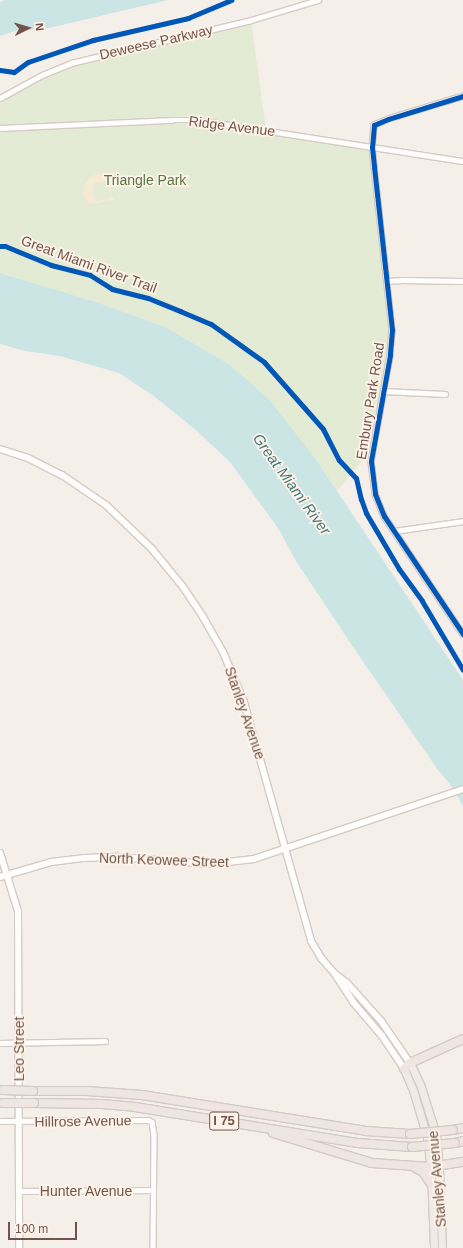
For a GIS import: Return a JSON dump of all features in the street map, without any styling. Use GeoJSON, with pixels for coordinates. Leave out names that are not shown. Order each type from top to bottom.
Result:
{"type":"FeatureCollection","features":[{"type":"Feature","properties":{"kind":"highway"},"geometry":{"type":"LineString","coordinates":[[404,1069],[463,1039]]}},
{"type":"Feature","properties":{"kind":"highway"},"geometry":{"type":"LineString","coordinates":[[411,1065],[463,1045]]}},
{"type":"Feature","properties":{"kind":"highway","name":"I 75"},"geometry":{"type":"LineString","coordinates":[[2,1090],[88,1091],[142,1095],[366,1131],[410,1134],[463,1128]]}},
{"type":"Feature","properties":{"kind":"highway","name":"I 75"},"geometry":{"type":"LineString","coordinates":[[2,1104],[102,1104],[135,1107],[358,1143],[412,1147],[459,1142]]}},
{"type":"Feature","properties":{"kind":"highway"},"geometry":{"type":"LineString","coordinates":[[258,1126],[283,1137],[372,1163],[413,1167],[435,1167],[463,1162]]}},
{"type":"Feature","properties":{"kind":"highway"},"geometry":{"type":"LineString","coordinates":[[413,1167],[423,1172],[431,1184]]}},
{"type":"Feature","properties":{"kind":"main road","name":"Stanley Avenue"},"geometry":{"type":"LineString","coordinates":[[411,1065],[432,1118],[436,1135],[435,1167],[442,1248]]}},
{"type":"Feature","properties":{"kind":"main road","name":"Stanley Avenue"},"geometry":{"type":"LineString","coordinates":[[404,1069],[423,1120],[435,1167],[431,1184],[434,1248]]}},
{"type":"Feature","properties":{"kind":"street","name":"Deweese Parkway"},"geometry":{"type":"LineString","coordinates":[[0,98],[42,75],[71,62],[251,20],[318,0]]}},
{"type":"Feature","properties":{"kind":"street","name":"Embury Park Road"},"geometry":{"type":"LineString","coordinates":[[463,96],[378,122],[374,125],[372,147],[392,342],[372,449],[371,473],[378,502],[394,531],[463,634]]}},
{"type":"Feature","properties":{"kind":"street","name":"Ridge Avenue"},"geometry":{"type":"LineString","coordinates":[[0,128],[185,120],[211,122],[463,161]]}},
{"type":"Feature","properties":{"kind":"street"},"geometry":{"type":"LineString","coordinates":[[387,282],[402,280],[463,281]]}},
{"type":"Feature","properties":{"kind":"street"},"geometry":{"type":"LineString","coordinates":[[383,391],[445,394]]}},
{"type":"Feature","properties":{"kind":"street","name":"Stanley Avenue"},"geometry":{"type":"LineString","coordinates":[[0,449],[28,458],[62,475],[106,505],[152,549],[188,594],[215,636],[238,686],[251,725],[308,934],[317,951],[335,974],[353,1002],[382,1036],[404,1069]]}},
{"type":"Feature","properties":{"kind":"street"},"geometry":{"type":"LineString","coordinates":[[394,531],[463,521]]}},
{"type":"Feature","properties":{"kind":"street","name":"North Keowee Street"},"geometry":{"type":"LineString","coordinates":[[0,877],[52,862],[86,858],[118,857],[198,863],[226,863],[254,859],[285,850],[463,789]]}},
{"type":"Feature","properties":{"kind":"street","name":"Leo Street"},"geometry":{"type":"LineString","coordinates":[[0,853],[18,911],[19,1248]]}},
{"type":"Feature","properties":{"kind":"street","name":"Stanley Avenue"},"geometry":{"type":"LineString","coordinates":[[335,974],[347,983],[381,1021],[411,1065]]}},
{"type":"Feature","properties":{"kind":"street"},"geometry":{"type":"LineString","coordinates":[[0,1043],[105,1042]]}},
{"type":"Feature","properties":{"kind":"street","name":"Hillrose Avenue"},"geometry":{"type":"LineString","coordinates":[[0,1121],[148,1120],[152,1122],[154,1135],[153,1190]]}},
{"type":"Feature","properties":{"kind":"street"},"geometry":{"type":"LineString","coordinates":[[153,1190],[153,1248]]}},
{"type":"Feature","properties":{"kind":"street","name":"Hunter Avenue"},"geometry":{"type":"LineString","coordinates":[[19,1191],[153,1190]]}},
{"type":"Feature","properties":{"kind":"green space","name":"Triangle Park"},"geometry":{"type":"Polygon","coordinates":[[[251,20],[266,130],[372,147],[392,330],[372,449],[337,491],[315,458],[269,399],[229,364],[165,327],[93,301],[0,273],[0,98],[55,69],[251,20]]]}},
{"type":"Feature","properties":{"kind":"sand"},"geometry":{"type":"Polygon","coordinates":[[[102,173],[108,174],[112,196],[115,200],[89,204],[83,195],[85,184],[92,176],[102,173]],[[106,181],[93,184],[94,199],[97,201],[109,199],[111,196],[109,183],[106,181]]]}},
{"type":"Feature","properties":{"kind":"water"},"geometry":{"type":"Polygon","coordinates":[[[4,0],[168,0],[49,28],[15,31],[0,36],[0,2],[4,0]]]}},
{"type":"Feature","properties":{"kind":"water","name":"Great Miami River"},"geometry":{"type":"Polygon","coordinates":[[[0,273],[93,301],[165,327],[229,364],[269,399],[315,458],[463,680],[463,806],[449,783],[438,770],[353,647],[296,561],[278,528],[230,462],[197,431],[155,397],[119,373],[60,356],[25,351],[0,344],[0,273]]]}},
{"type":"Feature","properties":{"kind":"cycle path"},"geometry":{"type":"LineString","coordinates":[[0,70],[14,72],[28,62],[93,40],[188,18],[231,0]]}},
{"type":"Feature","properties":{"kind":"cycle path"},"geometry":{"type":"LineString","coordinates":[[463,96],[388,119],[374,125],[372,147],[392,330],[390,355],[371,461],[375,494],[384,516],[463,634]]}},
{"type":"Feature","properties":{"kind":"cycle path","name":"Great Miami River Trail"},"geometry":{"type":"LineString","coordinates":[[0,246],[5,246],[51,265],[90,275],[112,289],[148,298],[211,324],[264,362],[323,429],[339,460],[356,478],[366,513],[399,569],[422,601],[463,670]]}}]}
